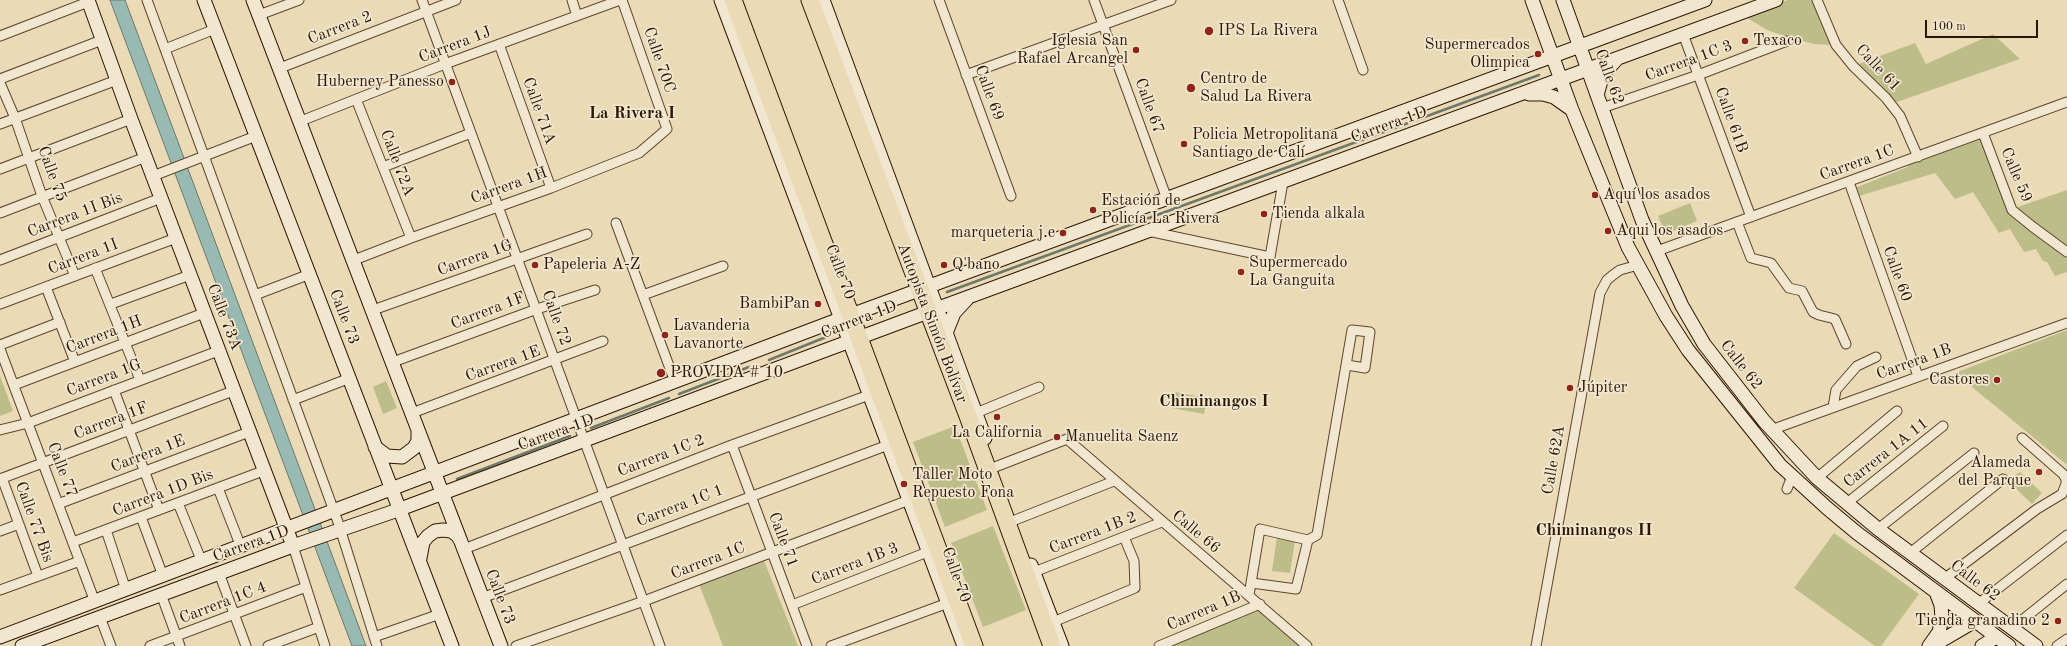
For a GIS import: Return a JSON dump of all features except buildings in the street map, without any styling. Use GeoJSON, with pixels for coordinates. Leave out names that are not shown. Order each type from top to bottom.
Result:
{"type":"FeatureCollection","features":[{"type":"Feature","properties":{"kind":"highway"},"geometry":{"type":"LineString","coordinates":[[733,0],[854,340],[914,498],[974,646]]}},
{"type":"Feature","properties":{"kind":"highway","name":"Autopista Simón Bolívar"},"geometry":{"type":"LineString","coordinates":[[810,0],[912,254],[991,468],[1052,646]]}},
{"type":"Feature","properties":{"kind":"street"},"geometry":{"type":"LineString","coordinates":[[147,0],[293,400],[335,532],[376,642],[440,614]]}},
{"type":"Feature","properties":{"kind":"street","name":"Calle 73"},"geometry":{"type":"LineString","coordinates":[[204,0],[452,646]]}},
{"type":"Feature","properties":{"kind":"street","name":"Calle 73"},"geometry":{"type":"LineString","coordinates":[[254,0],[501,646]]}},
{"type":"Feature","properties":{"kind":"street"},"geometry":{"type":"LineString","coordinates":[[259,15],[299,0]]}},
{"type":"Feature","properties":{"kind":"street","name":"Calle 72"},"geometry":{"type":"LineString","coordinates":[[422,0],[660,646]]}},
{"type":"Feature","properties":{"kind":"street","name":"Carrera 2"},"geometry":{"type":"LineString","coordinates":[[280,68],[456,0]]}},
{"type":"Feature","properties":{"kind":"street"},"geometry":{"type":"LineString","coordinates":[[572,0],[577,16]]}},
{"type":"Feature","properties":{"kind":"street","name":"Carrera 1J"},"geometry":{"type":"LineString","coordinates":[[301,120],[445,64],[621,0]]}},
{"type":"Feature","properties":{"kind":"street","name":"Calle 70C"},"geometry":{"type":"LineString","coordinates":[[621,0],[667,129]]}},
{"type":"Feature","properties":{"kind":"street","name":"Calle 70"},"geometry":{"type":"LineString","coordinates":[[721,0],[822,253]]}},
{"type":"Feature","properties":{"kind":"street"},"geometry":{"type":"LineString","coordinates":[[823,0],[912,254]]}},
{"type":"Feature","properties":{"kind":"street","name":"Calle 69"},"geometry":{"type":"LineString","coordinates":[[939,0],[1011,196]]}},
{"type":"Feature","properties":{"kind":"street","name":"Calle 67"},"geometry":{"type":"LineString","coordinates":[[1094,0],[1167,199]]}},
{"type":"Feature","properties":{"kind":"street"},"geometry":{"type":"LineString","coordinates":[[966,75],[1171,0]]}},
{"type":"Feature","properties":{"kind":"street"},"geometry":{"type":"LineString","coordinates":[[1338,0],[1363,70]]}},
{"type":"Feature","properties":{"kind":"street","name":"Calle 62"},"geometry":{"type":"LineString","coordinates":[[1532,0],[1560,80],[1621,228],[1638,265],[1666,316],[1688,350],[1776,460],[1792,476],[1857,533],[2009,646]]}},
{"type":"Feature","properties":{"kind":"street","name":"Calle 62"},"geometry":{"type":"LineString","coordinates":[[1563,0],[1642,220],[1682,306],[1704,344],[1771,430],[1817,478],[1878,529],[2011,629],[2027,644]]}},
{"type":"Feature","properties":{"kind":"street","name":"Carrera 1D"},"geometry":{"type":"LineString","coordinates":[[0,637],[269,537],[846,317],[1705,0]]}},
{"type":"Feature","properties":{"kind":"street","name":"Carrera 1D"},"geometry":{"type":"LineString","coordinates":[[27,645],[161,594],[400,509],[975,294],[1524,94],[1776,0]]}},
{"type":"Feature","properties":{"kind":"street","name":"Calle 61"},"geometry":{"type":"LineString","coordinates":[[1817,0],[1836,44],[1853,66],[1886,98],[1900,116],[1918,156]]}},
{"type":"Feature","properties":{"kind":"street"},"geometry":{"type":"LineString","coordinates":[[0,36],[88,1]]}},
{"type":"Feature","properties":{"kind":"street","name":"Calle 73A"},"geometry":{"type":"LineString","coordinates":[[88,1],[146,157],[158,174],[161,198],[263,471],[286,530],[299,544],[306,587],[325,646]]}},
{"type":"Feature","properties":{"kind":"street"},"geometry":{"type":"LineString","coordinates":[[1570,21],[1587,33],[1602,38]]}},
{"type":"Feature","properties":{"kind":"street"},"geometry":{"type":"LineString","coordinates":[[165,49],[216,29]]}},
{"type":"Feature","properties":{"kind":"street","name":"Calle 61B"},"geometry":{"type":"LineString","coordinates":[[1683,34],[1751,217]]}},
{"type":"Feature","properties":{"kind":"street"},"geometry":{"type":"LineString","coordinates":[[1532,64],[1541,51],[1544,36]]}},
{"type":"Feature","properties":{"kind":"street"},"geometry":{"type":"LineString","coordinates":[[1602,38],[1590,48],[1592,57],[1600,63],[1605,63]]}},
{"type":"Feature","properties":{"kind":"street"},"geometry":{"type":"LineString","coordinates":[[0,79],[102,40]]}},
{"type":"Feature","properties":{"kind":"street","name":"Carrera 1C 3"},"geometry":{"type":"LineString","coordinates":[[1602,108],[1698,75],[1787,41]]}},
{"type":"Feature","properties":{"kind":"street","name":"Calle 71A"},"geometry":{"type":"LineString","coordinates":[[499,44],[551,188]]}},
{"type":"Feature","properties":{"kind":"street"},"geometry":{"type":"LineString","coordinates":[[1597,95],[1604,74],[1619,58]]}},
{"type":"Feature","properties":{"kind":"street"},"geometry":{"type":"LineString","coordinates":[[0,124],[117,80]]}},
{"type":"Feature","properties":{"kind":"street","name":"Calle 75"},"geometry":{"type":"LineString","coordinates":[[0,83],[15,118],[42,196],[75,276]]}},
{"type":"Feature","properties":{"kind":"street"},"geometry":{"type":"LineString","coordinates":[[1524,94],[1543,94],[1554,97],[1572,110]]}},
{"type":"Feature","properties":{"kind":"street","name":"Calle 72A"},"geometry":{"type":"LineString","coordinates":[[356,99],[411,238]]}},
{"type":"Feature","properties":{"kind":"street","name":"Carrera 1C"},"geometry":{"type":"LineString","coordinates":[[1657,251],[2067,102]]}},
{"type":"Feature","properties":{"kind":"street"},"geometry":{"type":"LineString","coordinates":[[0,169],[131,119]]}},
{"type":"Feature","properties":{"kind":"street","name":"Carrera 1H"},"geometry":{"type":"LineString","coordinates":[[354,260],[551,188],[639,153],[667,129]]}},
{"type":"Feature","properties":{"kind":"street","name":"Calle 59"},"geometry":{"type":"LineString","coordinates":[[1983,133],[2012,210],[2067,252]]}},
{"type":"Feature","properties":{"kind":"street"},"geometry":{"type":"LineString","coordinates":[[383,167],[471,134]]}},
{"type":"Feature","properties":{"kind":"street"},"geometry":{"type":"LineString","coordinates":[[158,174],[256,136]]}},
{"type":"Feature","properties":{"kind":"street"},"geometry":{"type":"LineString","coordinates":[[0,212],[146,157]]}},
{"type":"Feature","properties":{"kind":"street"},"geometry":{"type":"LineString","coordinates":[[1148,231],[1270,257],[1283,182]]}},
{"type":"Feature","properties":{"kind":"street","name":"Calle 60"},"geometry":{"type":"LineString","coordinates":[[1849,182],[1918,376]]}},
{"type":"Feature","properties":{"kind":"street","name":"Carrera 1I Bis"},"geometry":{"type":"LineString","coordinates":[[0,260],[161,198]]}},
{"type":"Feature","properties":{"kind":"street"},"geometry":{"type":"LineString","coordinates":[[1621,228],[1622,222],[1631,216],[1642,220]]}},
{"type":"Feature","properties":{"kind":"street"},"geometry":{"type":"LineString","coordinates":[[1172,236],[1174,222]]}},
{"type":"Feature","properties":{"kind":"street"},"geometry":{"type":"LineString","coordinates":[[1737,222],[1751,258],[1772,263],[1789,288],[1802,292],[1814,312],[1819,315],[1835,319],[1846,344]]}},
{"type":"Feature","properties":{"kind":"street"},"geometry":{"type":"LineString","coordinates":[[616,223],[675,382]]}},
{"type":"Feature","properties":{"kind":"street","name":"Carrera 1G"},"geometry":{"type":"LineString","coordinates":[[373,310],[587,234]]}},
{"type":"Feature","properties":{"kind":"street","name":"Carrera 1I"},"geometry":{"type":"LineString","coordinates":[[0,304],[176,238]]}},
{"type":"Feature","properties":{"kind":"street","name":"Calle 62A"},"geometry":{"type":"LineString","coordinates":[[1536,646],[1600,293],[1607,280],[1620,270],[1638,265]]}},
{"type":"Feature","properties":{"kind":"street"},"geometry":{"type":"LineString","coordinates":[[643,295],[723,266]]}},
{"type":"Feature","properties":{"kind":"street"},"geometry":{"type":"LineString","coordinates":[[95,268],[111,304],[140,380]]}},
{"type":"Feature","properties":{"kind":"street"},"geometry":{"type":"LineString","coordinates":[[255,295],[310,274]]}},
{"type":"Feature","properties":{"kind":"street"},"geometry":{"type":"LineString","coordinates":[[111,304],[190,275]]}},
{"type":"Feature","properties":{"kind":"street"},"geometry":{"type":"LineString","coordinates":[[46,287],[75,362]]}},
{"type":"Feature","properties":{"kind":"street","name":"Carrera 1F"},"geometry":{"type":"LineString","coordinates":[[393,362],[537,309],[595,290]]}},
{"type":"Feature","properties":{"kind":"street"},"geometry":{"type":"LineString","coordinates":[[946,333],[954,313],[963,302],[975,294]]}},
{"type":"Feature","properties":{"kind":"street"},"geometry":{"type":"LineString","coordinates":[[1666,316],[1676,314],[1682,306]]}},
{"type":"Feature","properties":{"kind":"street"},"geometry":{"type":"LineString","coordinates":[[932,310],[946,333],[976,413],[991,468],[1015,520],[1062,646]]}},
{"type":"Feature","properties":{"kind":"street","name":"Carrera 1H"},"geometry":{"type":"LineString","coordinates":[[14,385],[204,313]]}},
{"type":"Feature","properties":{"kind":"street"},"geometry":{"type":"LineString","coordinates":[[0,345],[60,322]]}},
{"type":"Feature","properties":{"kind":"street","name":"Carrera 1B"},"geometry":{"type":"LineString","coordinates":[[1771,430],[2067,323]]}},
{"type":"Feature","properties":{"kind":"street","name":"Calle 70"},"geometry":{"type":"LineString","coordinates":[[854,340],[869,395],[888,445],[914,498],[930,551],[964,646]]}},
{"type":"Feature","properties":{"kind":"street","name":"Carrera 1E"},"geometry":{"type":"LineString","coordinates":[[412,413],[603,341]]}},
{"type":"Feature","properties":{"kind":"street","name":"Calle 77"},"geometry":{"type":"LineString","coordinates":[[0,349],[95,602]]}},
{"type":"Feature","properties":{"kind":"street","name":"Carrera 1G"},"geometry":{"type":"LineString","coordinates":[[0,430],[28,423],[218,351]]}},
{"type":"Feature","properties":{"kind":"street"},"geometry":{"type":"LineString","coordinates":[[1833,407],[1836,390],[1857,366],[1876,357]]}},
{"type":"Feature","properties":{"kind":"street"},"geometry":{"type":"LineString","coordinates":[[1249,595],[1260,529],[1308,540],[1317,535],[1347,365]]}},
{"type":"Feature","properties":{"kind":"street"},"geometry":{"type":"LineString","coordinates":[[293,400],[350,378]]}},
{"type":"Feature","properties":{"kind":"street"},"geometry":{"type":"LineString","coordinates":[[976,413],[1039,387]]}},
{"type":"Feature","properties":{"kind":"street"},"geometry":{"type":"LineString","coordinates":[[114,390],[159,510]]}},
{"type":"Feature","properties":{"kind":"street","name":"Carrera 1F"},"geometry":{"type":"LineString","coordinates":[[1,479],[233,391]]}},
{"type":"Feature","properties":{"kind":"street","name":"Carrera 1C 2"},"geometry":{"type":"LineString","coordinates":[[463,546],[869,395]]}},
{"type":"Feature","properties":{"kind":"street"},"geometry":{"type":"LineString","coordinates":[[1817,478],[1897,411]]}},
{"type":"Feature","properties":{"kind":"street","name":"Carrera 1A 11"},"geometry":{"type":"LineString","coordinates":[[1847,503],[1943,426]]}},
{"type":"Feature","properties":{"kind":"street"},"geometry":{"type":"LineString","coordinates":[[375,447],[387,456],[398,457],[406,455],[416,444],[418,430]]}},
{"type":"Feature","properties":{"kind":"street","name":"Carrera 1E"},"geometry":{"type":"LineString","coordinates":[[58,504],[249,432]]}},
{"type":"Feature","properties":{"kind":"street"},"geometry":{"type":"LineString","coordinates":[[1944,579],[2037,509],[2062,494],[2066,484],[2066,479],[2063,474],[2022,438]]}},
{"type":"Feature","properties":{"kind":"street","name":"Calle 66"},"geometry":{"type":"LineString","coordinates":[[991,468],[1067,440],[1260,604],[1307,646]]}},
{"type":"Feature","properties":{"kind":"street","name":"Calle 71"},"geometry":{"type":"LineString","coordinates":[[732,445],[807,646]]}},
{"type":"Feature","properties":{"kind":"street","name":"Carrera 1C 1"},"geometry":{"type":"LineString","coordinates":[[482,598],[751,495],[888,445]]}},
{"type":"Feature","properties":{"kind":"street"},"geometry":{"type":"LineString","coordinates":[[1878,529],[1974,453]]}},
{"type":"Feature","properties":{"kind":"street","name":"Carrera 1D Bis"},"geometry":{"type":"LineString","coordinates":[[73,542],[263,471]]}},
{"type":"Feature","properties":{"kind":"street"},"geometry":{"type":"LineString","coordinates":[[1787,489],[1792,476]]}},
{"type":"Feature","properties":{"kind":"street","name":"Calle 77 Bis"},"geometry":{"type":"LineString","coordinates":[[1,479],[38,576]]}},
{"type":"Feature","properties":{"kind":"street"},"geometry":{"type":"LineString","coordinates":[[1910,553],[2003,479]]}},
{"type":"Feature","properties":{"kind":"street"},"geometry":{"type":"LineString","coordinates":[[1015,520],[1114,480]]}},
{"type":"Feature","properties":{"kind":"street"},"geometry":{"type":"LineString","coordinates":[[218,488],[241,547]]}},
{"type":"Feature","properties":{"kind":"street","name":"Carrera 1C"},"geometry":{"type":"LineString","coordinates":[[516,646],[644,601],[914,498]]}},
{"type":"Feature","properties":{"kind":"street"},"geometry":{"type":"LineString","coordinates":[[178,503],[202,562]]}},
{"type":"Feature","properties":{"kind":"street"},"geometry":{"type":"LineString","coordinates":[[141,517],[164,576]]}},
{"type":"Feature","properties":{"kind":"street","name":"Carrera 1B 2"},"geometry":{"type":"LineString","coordinates":[[1034,572],[1162,522]]}},
{"type":"Feature","properties":{"kind":"street"},"geometry":{"type":"LineString","coordinates":[[0,531],[19,524]]}},
{"type":"Feature","properties":{"kind":"street"},"geometry":{"type":"LineString","coordinates":[[106,530],[126,590]]}},
{"type":"Feature","properties":{"kind":"street"},"geometry":{"type":"LineString","coordinates":[[420,560],[423,542],[434,531],[451,531],[458,536],[463,546]]}},
{"type":"Feature","properties":{"kind":"street"},"geometry":{"type":"LineString","coordinates":[[1978,604],[2067,535]]}},
{"type":"Feature","properties":{"kind":"street"},"geometry":{"type":"LineString","coordinates":[[269,537],[275,545],[275,553]]}},
{"type":"Feature","properties":{"kind":"street"},"geometry":{"type":"LineString","coordinates":[[1053,622],[1135,588],[1134,561],[1124,537]]}},
{"type":"Feature","properties":{"kind":"street"},"geometry":{"type":"LineString","coordinates":[[1252,583],[1296,589],[1308,540]]}},
{"type":"Feature","properties":{"kind":"street","name":"Carrera 1B 3"},"geometry":{"type":"LineString","coordinates":[[792,605],[930,551]]}},
{"type":"Feature","properties":{"kind":"street"},"geometry":{"type":"LineString","coordinates":[[0,589],[80,561]]}},
{"type":"Feature","properties":{"kind":"street"},"geometry":{"type":"LineString","coordinates":[[219,573],[246,646]]}},
{"type":"Feature","properties":{"kind":"street"},"geometry":{"type":"LineString","coordinates":[[2011,629],[2067,584]]}},
{"type":"Feature","properties":{"kind":"street","name":"Carrera 1C 4"},"geometry":{"type":"LineString","coordinates":[[150,646],[306,587]]}},
{"type":"Feature","properties":{"kind":"street"},"geometry":{"type":"LineString","coordinates":[[1929,646],[1939,632],[1942,618],[1941,604],[1936,592]]}},
{"type":"Feature","properties":{"kind":"street"},"geometry":{"type":"LineString","coordinates":[[161,594],[180,646]]}},
{"type":"Feature","properties":{"kind":"street"},"geometry":{"type":"LineString","coordinates":[[831,646],[948,602]]}},
{"type":"Feature","properties":{"kind":"street","name":"Carrera 1B"},"geometry":{"type":"LineString","coordinates":[[1159,646],[1173,644],[1260,604]]}},
{"type":"Feature","properties":{"kind":"street"},"geometry":{"type":"LineString","coordinates":[[100,617],[111,646]]}},
{"type":"Feature","properties":{"kind":"street"},"geometry":{"type":"LineString","coordinates":[[1932,646],[1975,621]]}},
{"type":"Feature","properties":{"kind":"street"},"geometry":{"type":"LineString","coordinates":[[268,646],[319,627]]}},
{"type":"Feature","properties":{"kind":"street"},"geometry":{"type":"LineString","coordinates":[[1982,646],[1996,637]]}},
{"type":"Feature","properties":{"kind":"street"},"geometry":{"type":"LineString","coordinates":[[2057,646],[2067,639]]}},
{"type":"Feature","properties":{"kind":"green space"},"geometry":{"type":"Polygon","coordinates":[[[1788,0],[1813,0],[1832,45],[1814,44],[1787,37],[1767,30],[1744,16],[1788,0]]]}},
{"type":"Feature","properties":{"kind":"green space"},"geometry":{"type":"Polygon","coordinates":[[[1993,34],[2020,59],[1891,104],[1853,66],[1915,43],[1926,64],[1993,34]]]}},
{"type":"Feature","properties":{"kind":"green space"},"geometry":{"type":"Polygon","coordinates":[[[1983,133],[2012,209],[2067,190],[2067,272],[2055,276],[2047,262],[2043,261],[2036,249],[2024,252],[2010,229],[1999,233],[1973,192],[1955,199],[1935,173],[1859,196],[1855,188],[1908,167],[1904,162],[1983,133]]]}},
{"type":"Feature","properties":{"kind":"green space"},"geometry":{"type":"Polygon","coordinates":[[[1690,203],[1697,221],[1666,234],[1658,216],[1690,203]]]}},
{"type":"Feature","properties":{"kind":"green space"},"geometry":{"type":"Polygon","coordinates":[[[2067,330],[2067,465],[1955,373],[2067,330]]]}},
{"type":"Feature","properties":{"kind":"green space"},"geometry":{"type":"Polygon","coordinates":[[[0,376],[13,411],[0,416],[0,376]]]}},
{"type":"Feature","properties":{"kind":"green space"},"geometry":{"type":"Polygon","coordinates":[[[386,381],[397,408],[383,414],[373,387],[386,381]]]}},
{"type":"Feature","properties":{"kind":"green space"},"geometry":{"type":"Polygon","coordinates":[[[1175,392],[1207,398],[1204,414],[1172,408],[1175,392]]]}},
{"type":"Feature","properties":{"kind":"green space"},"geometry":{"type":"Polygon","coordinates":[[[955,426],[987,510],[945,527],[913,442],[955,426]]]}},
{"type":"Feature","properties":{"kind":"green space"},"geometry":{"type":"Polygon","coordinates":[[[2020,472],[2042,493],[2032,504],[2007,480],[2020,472]]]}},
{"type":"Feature","properties":{"kind":"green space"},"geometry":{"type":"Polygon","coordinates":[[[993,526],[1026,610],[983,627],[951,543],[993,526]]]}},
{"type":"Feature","properties":{"kind":"green space"},"geometry":{"type":"Polygon","coordinates":[[[1834,533],[1919,594],[1881,646],[1875,646],[1794,588],[1834,533]]]}},
{"type":"Feature","properties":{"kind":"green space"},"geometry":{"type":"Polygon","coordinates":[[[1277,537],[1295,540],[1290,573],[1272,571],[1277,537]]]}},
{"type":"Feature","properties":{"kind":"green space"},"geometry":{"type":"Polygon","coordinates":[[[763,558],[798,646],[723,646],[699,584],[763,558]]]}},
{"type":"Feature","properties":{"kind":"green space"},"geometry":{"type":"Polygon","coordinates":[[[1260,604],[1307,646],[1174,646],[1171,641],[1260,604]]]}},
{"type":"Feature","properties":{"kind":"water"},"geometry":{"type":"Polygon","coordinates":[[[110,0],[125,0],[366,646],[352,646],[110,0]]]}},
{"type":"Feature","properties":{"kind":"waterway"},"geometry":{"type":"LineString","coordinates":[[947,292],[1539,75]]}},
{"type":"Feature","properties":{"kind":"waterway"},"geometry":{"type":"LineString","coordinates":[[769,360],[826,337]]}},
{"type":"Feature","properties":{"kind":"waterway"},"geometry":{"type":"LineString","coordinates":[[679,394],[749,367]]}},
{"type":"Feature","properties":{"kind":"waterway"},"geometry":{"type":"LineString","coordinates":[[591,428],[669,398]]}},
{"type":"Feature","properties":{"kind":"waterway"},"geometry":{"type":"LineString","coordinates":[[457,479],[570,436]]}},
{"type":"Feature","properties":{"kind":"place","name":"IPS La Rivera"},"geometry":{"type":"Point","coordinates":[1209,31]}},
{"type":"Feature","properties":{"kind":"place","name":"Texaco"},"geometry":{"type":"Point","coordinates":[1745,41]}},
{"type":"Feature","properties":{"kind":"place","name":"Iglesia San Rafael Arcangel"},"geometry":{"type":"Point","coordinates":[1136,50]}},
{"type":"Feature","properties":{"kind":"place","name":"Supermercados Olimpica"},"geometry":{"type":"Point","coordinates":[1538,54]}},
{"type":"Feature","properties":{"kind":"place","name":"Huberney Panesso"},"geometry":{"type":"Point","coordinates":[452,82]}},
{"type":"Feature","properties":{"kind":"place","name":"Centro de Salud La Rivera"},"geometry":{"type":"Point","coordinates":[1191,88]}},
{"type":"Feature","properties":{"kind":"place","name":"Policia Metropolitana Santiago de Calí"},"geometry":{"type":"Point","coordinates":[1184,144]}},
{"type":"Feature","properties":{"kind":"place","name":"Aquí los asados"},"geometry":{"type":"Point","coordinates":[1595,195]}},
{"type":"Feature","properties":{"kind":"place","name":"Estación de Policía La Rivera"},"geometry":{"type":"Point","coordinates":[1093,210]}},
{"type":"Feature","properties":{"kind":"place","name":"Tienda alkala"},"geometry":{"type":"Point","coordinates":[1264,214]}},
{"type":"Feature","properties":{"kind":"place","name":"Aqui los asados"},"geometry":{"type":"Point","coordinates":[1608,231]}},
{"type":"Feature","properties":{"kind":"place","name":"marqueteria j.e"},"geometry":{"type":"Point","coordinates":[1063,233]}},
{"type":"Feature","properties":{"kind":"place","name":"Papeleria A-Z"},"geometry":{"type":"Point","coordinates":[535,265]}},
{"type":"Feature","properties":{"kind":"place","name":"Q'bano"},"geometry":{"type":"Point","coordinates":[944,265]}},
{"type":"Feature","properties":{"kind":"place","name":"Supermercado La Ganguita"},"geometry":{"type":"Point","coordinates":[1241,272]}},
{"type":"Feature","properties":{"kind":"place","name":"BambiPan"},"geometry":{"type":"Point","coordinates":[818,304]}},
{"type":"Feature","properties":{"kind":"place","name":"Lavanderia Lavanorte"},"geometry":{"type":"Point","coordinates":[665,335]}},
{"type":"Feature","properties":{"kind":"place","name":"PROVIDA # 10"},"geometry":{"type":"Point","coordinates":[661,373]}},
{"type":"Feature","properties":{"kind":"place","name":"Castores"},"geometry":{"type":"Point","coordinates":[1997,380]}},
{"type":"Feature","properties":{"kind":"place","name":"Júpiter"},"geometry":{"type":"Point","coordinates":[1570,388]}},
{"type":"Feature","properties":{"kind":"place","name":"La California"},"geometry":{"type":"Point","coordinates":[997,417]}},
{"type":"Feature","properties":{"kind":"place","name":"Manuelita Saenz"},"geometry":{"type":"Point","coordinates":[1057,437]}},
{"type":"Feature","properties":{"kind":"place","name":"Alameda del Parque"},"geometry":{"type":"Point","coordinates":[2039,472]}},
{"type":"Feature","properties":{"kind":"place","name":"Taller Moto Repuesto Fona"},"geometry":{"type":"Point","coordinates":[904,484]}},
{"type":"Feature","properties":{"kind":"place","name":"Tienda granadino 2"},"geometry":{"type":"Point","coordinates":[2058,621]}},
{"type":"Feature","properties":{"kind":"district","name":"La Rivera I"},"geometry":{"type":"Point","coordinates":[632,114]}},
{"type":"Feature","properties":{"kind":"district","name":"Chiminangos I"},"geometry":{"type":"Point","coordinates":[1214,402]}},
{"type":"Feature","properties":{"kind":"district","name":"Chiminangos II"},"geometry":{"type":"Point","coordinates":[1594,531]}}]}
